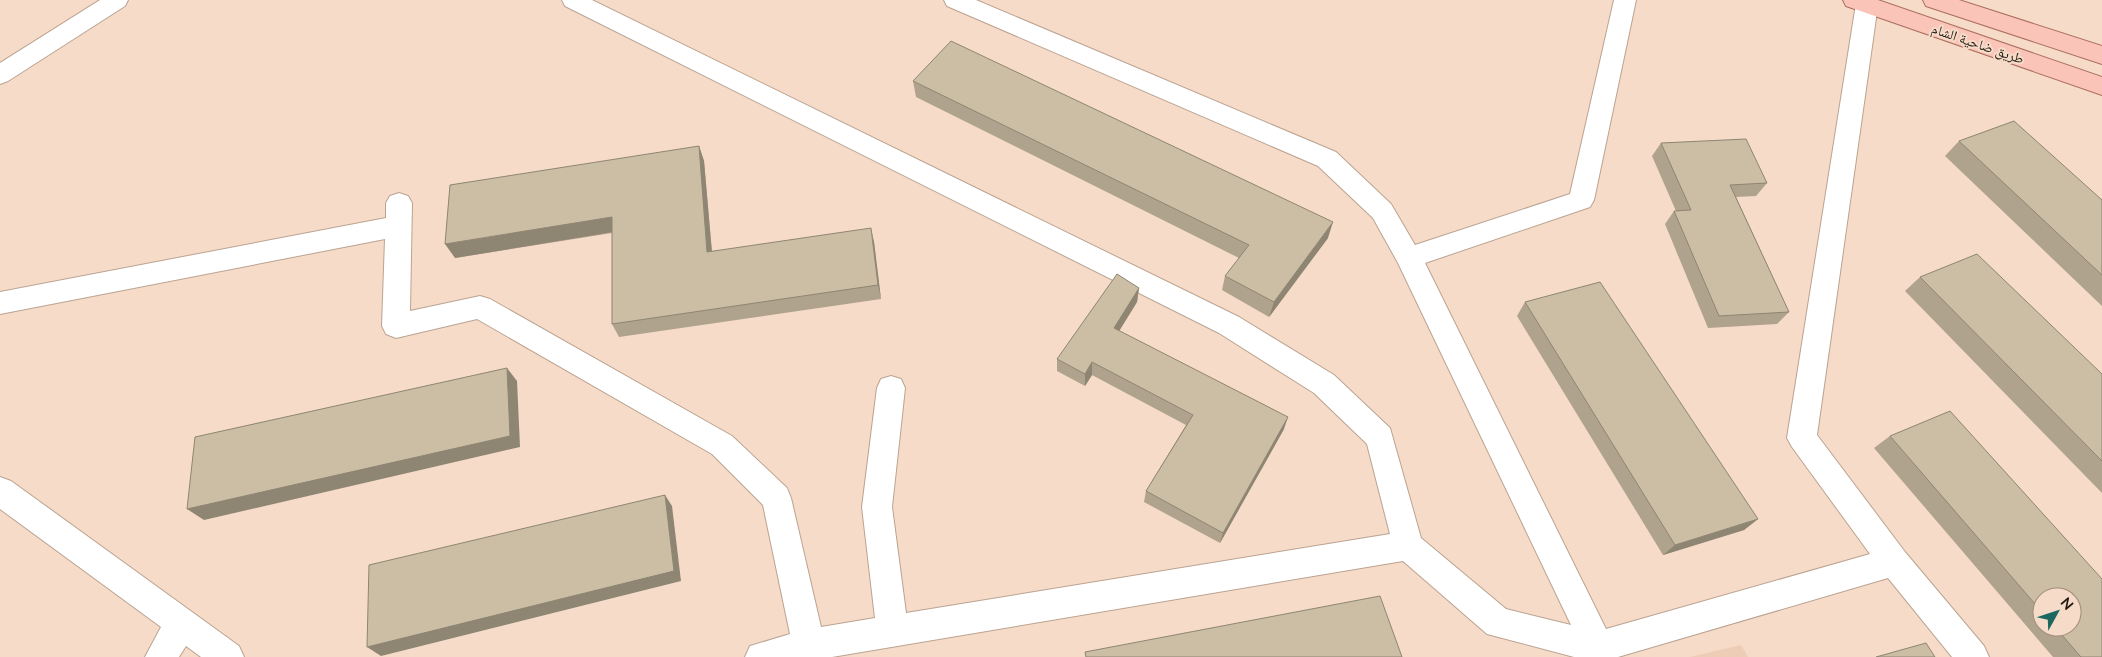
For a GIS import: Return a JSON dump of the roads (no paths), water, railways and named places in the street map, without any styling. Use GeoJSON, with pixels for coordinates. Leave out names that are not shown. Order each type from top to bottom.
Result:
{"type":"FeatureCollection","features":[{"type":"Feature","properties":{"kind":"main road","name":"طريق ضاحية الشام"},"geometry":{"type":"LineString","coordinates":[[1934,0],[2102,55]]}},
{"type":"Feature","properties":{"kind":"main road","name":"طريق ضاحية الشام"},"geometry":{"type":"LineString","coordinates":[[1860,2],[2102,86]]}},
{"type":"Feature","properties":{"kind":"street"},"geometry":{"type":"LineString","coordinates":[[0,75],[117,0]]}},
{"type":"Feature","properties":{"kind":"street"},"geometry":{"type":"LineString","coordinates":[[573,0],[1229,325],[1324,384],[1380,437],[1408,546],[1498,623],[1598,647],[1894,562]]}},
{"type":"Feature","properties":{"kind":"street"},"geometry":{"type":"LineString","coordinates":[[955,0],[1327,159],[1382,211],[1409,258],[1598,647]]}},
{"type":"Feature","properties":{"kind":"street"},"geometry":{"type":"LineString","coordinates":[[1409,258],[1581,200],[1625,0]]}},
{"type":"Feature","properties":{"kind":"street"},"geometry":{"type":"LineString","coordinates":[[1860,2],[1802,438],[1894,562],[1973,657]]}},
{"type":"Feature","properties":{"kind":"street"},"geometry":{"type":"LineString","coordinates":[[0,91],[35,54]]}},
{"type":"Feature","properties":{"kind":"street"},"geometry":{"type":"LineString","coordinates":[[0,303],[399,215],[396,326],[480,307],[722,445],[776,498],[809,646]]}},
{"type":"Feature","properties":{"kind":"street"},"geometry":{"type":"LineString","coordinates":[[892,388],[877,507],[893,632]]}},
{"type":"Feature","properties":{"kind":"street"},"geometry":{"type":"LineString","coordinates":[[0,491],[228,657]]}},
{"type":"Feature","properties":{"kind":"street"},"geometry":{"type":"LineString","coordinates":[[761,657],[809,646],[1408,546]]}},
{"type":"Feature","properties":{"kind":"street"},"geometry":{"type":"LineString","coordinates":[[161,657],[182,623]]}}]}
